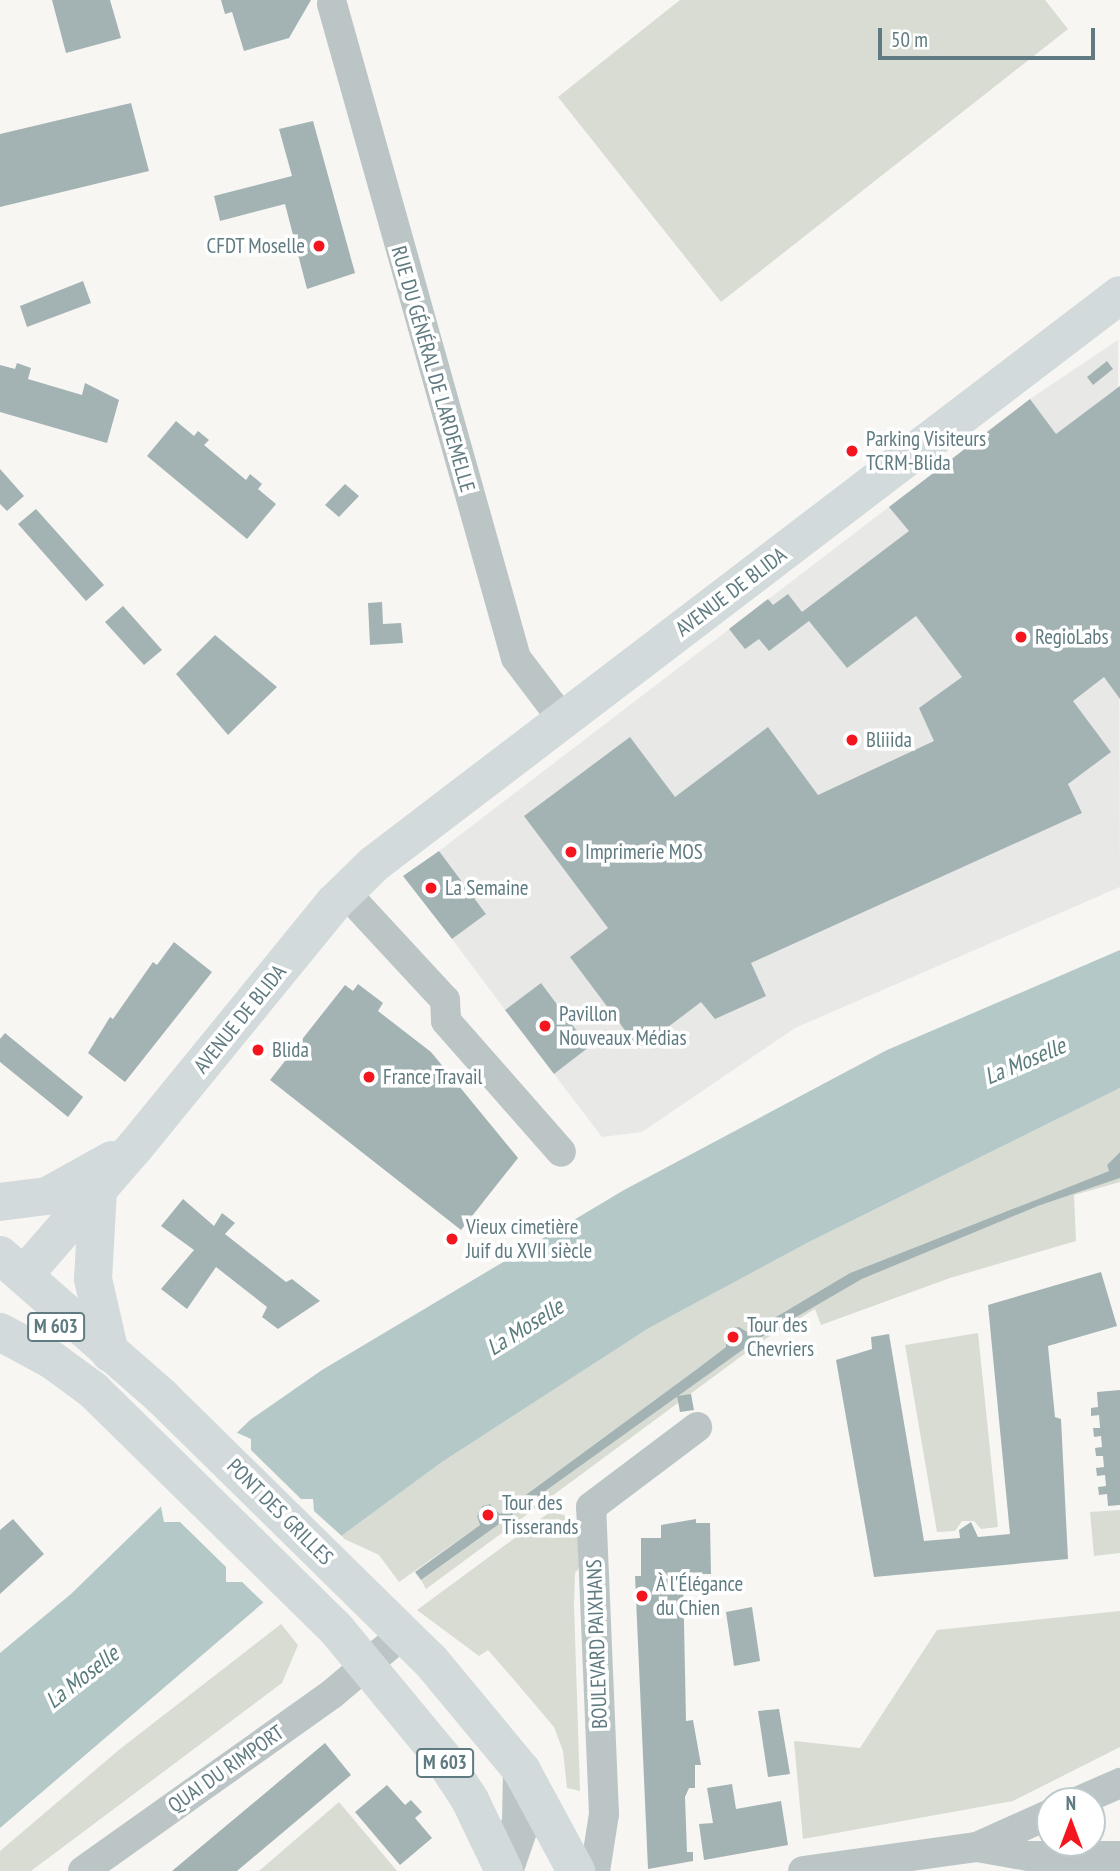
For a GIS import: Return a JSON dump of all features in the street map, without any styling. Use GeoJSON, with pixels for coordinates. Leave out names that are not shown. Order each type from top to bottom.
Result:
{"type":"FeatureCollection","features":[{"type":"Feature","properties":{"kind":"main road","name":"AVENUE DE BLIDA"},"geometry":{"type":"LineString","coordinates":[[6,1274],[98,1190],[345,892],[374,864],[1120,295]]}},
{"type":"Feature","properties":{"kind":"main road","name":"AVENUE DE BLIDA"},"geometry":{"type":"LineString","coordinates":[[0,1202],[47,1196],[135,1147]]}},
{"type":"Feature","properties":{"kind":"main road"},"geometry":{"type":"LineString","coordinates":[[98,1190],[93,1279],[110,1353]]}},
{"type":"Feature","properties":{"kind":"main road","name":"M 603"},"geometry":{"type":"LineString","coordinates":[[6,1274],[110,1353]]}},
{"type":"Feature","properties":{"kind":"main road","name":"M 603"},"geometry":{"type":"LineString","coordinates":[[0,1313],[36,1318],[110,1353]]}},
{"type":"Feature","properties":{"kind":"main road","name":"M 603"},"geometry":{"type":"LineString","coordinates":[[0,1332],[52,1360],[93,1390],[316,1610],[368,1666],[442,1757],[470,1800],[504,1871]]}},
{"type":"Feature","properties":{"kind":"main road","name":"PONT DES GRILLES"},"geometry":{"type":"LineString","coordinates":[[110,1353],[201,1434],[404,1633]]}},
{"type":"Feature","properties":{"kind":"main road","name":"M 603"},"geometry":{"type":"LineString","coordinates":[[404,1633],[472,1706],[522,1771],[576,1871]]}},
{"type":"Feature","properties":{"kind":"street","name":"RUE DU GÉNÉRAL DE LARDEMELLE"},"geometry":{"type":"LineString","coordinates":[[332,4],[516,658],[563,720]]}},
{"type":"Feature","properties":{"kind":"street"},"geometry":{"type":"LineString","coordinates":[[345,892],[446,1000],[446,1021],[561,1152]]}},
{"type":"Feature","properties":{"kind":"street","name":"BOULEVARD PAIXHANS"},"geometry":{"type":"LineString","coordinates":[[595,1871],[604,1814],[591,1507],[697,1427]]}},
{"type":"Feature","properties":{"kind":"street","name":"QUAI DU RIMPORT"},"geometry":{"type":"LineString","coordinates":[[83,1871],[368,1666],[404,1633]]}},
{"type":"Feature","properties":{"kind":"street"},"geometry":{"type":"LineString","coordinates":[[504,1871],[524,1804],[522,1771]]}},
{"type":"Feature","properties":{"kind":"street"},"geometry":{"type":"LineString","coordinates":[[803,1871],[845,1868],[976,1847],[1036,1820]]}},
{"type":"Feature","properties":{"kind":"street"},"geometry":{"type":"LineString","coordinates":[[976,1847],[1028,1856],[1120,1856]]}},
{"type":"Feature","properties":{"kind":"shaded area"},"geometry":{"type":"Polygon","coordinates":[[[680,0],[1045,0],[1068,29],[721,302],[558,97],[680,0]]]}},
{"type":"Feature","properties":{"kind":"shaded area","name":"Bliiida"},"geometry":{"type":"Polygon","coordinates":[[[1118,340],[1120,887],[795,1028],[642,1132],[602,1137],[554,1074],[589,1047],[541,983],[505,1010],[452,939],[486,914],[439,851],[1030,399],[1118,340]]]}},
{"type":"Feature","properties":{"kind":"shaded area"},"geometry":{"type":"Polygon","coordinates":[[[1120,1088],[1120,1152],[1107,1165],[1109,1171],[850,1273],[749,1333],[739,1327],[731,1328],[725,1334],[726,1347],[500,1514],[490,1504],[482,1506],[477,1516],[480,1525],[399,1582],[379,1555],[340,1537],[442,1462],[649,1328],[809,1242],[1120,1088]]]}},
{"type":"Feature","properties":{"kind":"shaded area"},"geometry":{"type":"Polygon","coordinates":[[[1120,1178],[1120,1182],[1074,1195],[1076,1241],[950,1278],[821,1325],[815,1309],[762,1341],[426,1589],[421,1580],[755,1341],[862,1279],[1038,1206],[1120,1178]]]}},
{"type":"Feature","properties":{"kind":"shaded area"},"geometry":{"type":"Polygon","coordinates":[[[978,1333],[998,1527],[981,1529],[974,1521],[962,1521],[955,1531],[937,1532],[905,1345],[978,1333]]]}},
{"type":"Feature","properties":{"kind":"shaded area"},"geometry":{"type":"Polygon","coordinates":[[[1120,1510],[1120,1553],[1094,1556],[1090,1512],[1120,1510]]]}},
{"type":"Feature","properties":{"kind":"shaded area"},"geometry":{"type":"Polygon","coordinates":[[[550,1512],[564,1515],[581,1531],[583,1563],[575,1573],[574,1605],[580,1791],[567,1788],[563,1751],[554,1727],[488,1650],[479,1656],[417,1610],[550,1512]]]}},
{"type":"Feature","properties":{"kind":"shaded area"},"geometry":{"type":"Polygon","coordinates":[[[1120,1611],[1120,1747],[1036,1787],[1013,1801],[803,1839],[794,1741],[860,1748],[937,1630],[1120,1611]]]}},
{"type":"Feature","properties":{"kind":"shaded area"},"geometry":{"type":"Polygon","coordinates":[[[281,1624],[298,1645],[282,1683],[31,1871],[0,1871],[0,1851],[120,1749],[281,1624]]]}},
{"type":"Feature","properties":{"kind":"shaded area"},"geometry":{"type":"Polygon","coordinates":[[[339,1802],[397,1871],[259,1871],[339,1802]]]}},
{"type":"Feature","properties":{"kind":"water","name":"La Moselle"},"geometry":{"type":"Polygon","coordinates":[[[1120,950],[1120,1088],[809,1242],[649,1328],[442,1462],[340,1537],[0,1828],[0,1653],[71,1594],[250,1420],[322,1370],[624,1190],[887,1050],[1120,950]]]}},
{"type":"Feature","properties":{"kind":"pier"},"geometry":{"type":"Polygon","coordinates":[[[233,1431],[251,1439],[251,1450],[301,1499],[313,1499],[314,1511],[344,1538],[266,1605],[242,1582],[226,1582],[226,1567],[180,1522],[164,1522],[160,1502],[233,1431]]]}},
{"type":"Feature","properties":{"kind":"building"},"geometry":{"type":"Polygon","coordinates":[[[52,0],[110,0],[121,38],[66,53],[52,0]]]}},
{"type":"Feature","properties":{"kind":"building"},"geometry":{"type":"Polygon","coordinates":[[[221,0],[311,0],[289,38],[244,51],[232,12],[225,14],[221,0]]]}},
{"type":"Feature","properties":{"kind":"building"},"geometry":{"type":"Polygon","coordinates":[[[131,103],[149,171],[0,207],[0,134],[131,103]]]}},
{"type":"Feature","properties":{"kind":"building"},"geometry":{"type":"Polygon","coordinates":[[[313,121],[355,273],[307,289],[285,204],[220,221],[214,196],[292,176],[279,129],[313,121]]]}},
{"type":"Feature","properties":{"kind":"building"},"geometry":{"type":"Polygon","coordinates":[[[83,281],[91,303],[27,327],[20,306],[83,281]]]}},
{"type":"Feature","properties":{"kind":"building"},"geometry":{"type":"Polygon","coordinates":[[[1107,361],[1113,369],[1093,385],[1087,377],[1107,361]]]}},
{"type":"Feature","properties":{"kind":"building"},"geometry":{"type":"Polygon","coordinates":[[[17,363],[31,368],[28,379],[82,395],[85,383],[119,400],[107,443],[0,412],[0,365],[15,369],[17,363]]]}},
{"type":"Feature","properties":{"kind":"building"},"geometry":{"type":"Polygon","coordinates":[[[1120,386],[1120,699],[1104,677],[1073,701],[1111,752],[1068,784],[1082,813],[751,963],[766,996],[715,1019],[701,1002],[639,1049],[570,957],[608,928],[524,816],[630,737],[675,797],[768,727],[818,795],[934,741],[919,708],[962,677],[916,616],[847,668],[809,621],[769,651],[759,639],[745,649],[729,629],[768,599],[773,605],[788,594],[802,612],[909,531],[889,507],[1030,399],[1056,434],[1120,386]]]}},
{"type":"Feature","properties":{"kind":"building"},"geometry":{"type":"Polygon","coordinates":[[[176,421],[194,436],[198,431],[209,440],[204,445],[246,480],[250,474],[262,484],[258,489],[276,504],[247,539],[147,456],[176,421]]]}},
{"type":"Feature","properties":{"kind":"building"},"geometry":{"type":"Polygon","coordinates":[[[0,469],[24,496],[7,511],[0,504],[0,469]]]}},
{"type":"Feature","properties":{"kind":"building"},"geometry":{"type":"Polygon","coordinates":[[[345,484],[359,496],[339,517],[325,505],[345,484]]]}},
{"type":"Feature","properties":{"kind":"building"},"geometry":{"type":"Polygon","coordinates":[[[36,509],[104,585],[86,601],[18,524],[36,509]]]}},
{"type":"Feature","properties":{"kind":"building"},"geometry":{"type":"Polygon","coordinates":[[[382,602],[383,624],[401,623],[403,643],[370,645],[368,603],[382,602]]]}},
{"type":"Feature","properties":{"kind":"building"},"geometry":{"type":"Polygon","coordinates":[[[123,606],[162,650],[144,665],[105,622],[123,606]]]}},
{"type":"Feature","properties":{"kind":"building"},"geometry":{"type":"Polygon","coordinates":[[[215,635],[277,687],[228,735],[176,674],[215,635]]]}},
{"type":"Feature","properties":{"kind":"building"},"geometry":{"type":"Polygon","coordinates":[[[439,851],[486,914],[452,939],[403,876],[439,851]]]}},
{"type":"Feature","properties":{"kind":"building"},"geometry":{"type":"Polygon","coordinates":[[[174,942],[212,972],[125,1082],[88,1053],[110,1017],[113,1019],[153,962],[157,965],[174,942]]]}},
{"type":"Feature","properties":{"kind":"building","name":"Pavillon Nouveaux Médias"},"geometry":{"type":"Polygon","coordinates":[[[541,983],[589,1047],[554,1074],[505,1010],[541,983]]]}},
{"type":"Feature","properties":{"kind":"building"},"geometry":{"type":"Polygon","coordinates":[[[358,984],[383,1003],[378,1011],[431,1052],[518,1158],[461,1230],[270,1080],[345,985],[353,991],[358,984]]]}},
{"type":"Feature","properties":{"kind":"building"},"geometry":{"type":"Polygon","coordinates":[[[5,1033],[83,1097],[68,1117],[0,1062],[0,1039],[5,1033]]]}},
{"type":"Feature","properties":{"kind":"building"},"geometry":{"type":"Polygon","coordinates":[[[1120,1152],[1120,1178],[1038,1206],[862,1279],[755,1341],[421,1580],[415,1572],[480,1525],[477,1516],[482,1506],[490,1504],[500,1514],[726,1347],[725,1334],[731,1328],[739,1327],[749,1333],[850,1273],[1109,1171],[1107,1165],[1120,1152]]]}},
{"type":"Feature","properties":{"kind":"building"},"geometry":{"type":"Polygon","coordinates":[[[183,1199],[214,1226],[222,1213],[235,1223],[225,1234],[286,1282],[292,1279],[320,1301],[278,1329],[262,1317],[267,1307],[216,1267],[187,1309],[161,1289],[194,1250],[161,1226],[183,1199]]]}},
{"type":"Feature","properties":{"kind":"building"},"geometry":{"type":"Polygon","coordinates":[[[1101,1272],[1117,1326],[1048,1346],[1055,1417],[1061,1419],[1068,1559],[874,1577],[836,1360],[872,1349],[871,1337],[889,1334],[924,1541],[960,1538],[959,1530],[971,1522],[978,1537],[1010,1534],[988,1305],[1101,1272]]]}},
{"type":"Feature","properties":{"kind":"building"},"geometry":{"type":"Polygon","coordinates":[[[1120,1390],[1120,1505],[1108,1506],[1107,1494],[1099,1495],[1098,1487],[1106,1486],[1105,1475],[1097,1476],[1096,1468],[1104,1467],[1103,1456],[1096,1456],[1095,1448],[1102,1447],[1101,1436],[1094,1437],[1093,1428],[1100,1428],[1099,1415],[1091,1416],[1091,1408],[1098,1407],[1097,1392],[1120,1390]]]}},
{"type":"Feature","properties":{"kind":"building"},"geometry":{"type":"Polygon","coordinates":[[[691,1394],[694,1410],[680,1412],[677,1396],[691,1394]]]}},
{"type":"Feature","properties":{"kind":"building"},"geometry":{"type":"Polygon","coordinates":[[[13,1519],[44,1554],[0,1594],[0,1530],[13,1519]]]}},
{"type":"Feature","properties":{"kind":"building"},"geometry":{"type":"Polygon","coordinates":[[[696,1519],[696,1523],[710,1523],[711,1574],[683,1574],[686,1721],[693,1720],[701,1765],[695,1765],[695,1788],[689,1788],[685,1797],[687,1852],[693,1852],[693,1861],[648,1869],[635,1576],[641,1576],[641,1538],[661,1538],[661,1525],[696,1519]]]}},
{"type":"Feature","properties":{"kind":"building"},"geometry":{"type":"Polygon","coordinates":[[[752,1607],[760,1661],[734,1666],[726,1612],[752,1607]]]}},
{"type":"Feature","properties":{"kind":"building"},"geometry":{"type":"Polygon","coordinates":[[[779,1709],[790,1774],[768,1777],[758,1711],[779,1709]]]}},
{"type":"Feature","properties":{"kind":"building"},"geometry":{"type":"Polygon","coordinates":[[[325,1743],[351,1775],[237,1871],[172,1871],[325,1743]]]}},
{"type":"Feature","properties":{"kind":"building"},"geometry":{"type":"Polygon","coordinates":[[[732,1784],[736,1809],[781,1801],[788,1845],[704,1860],[699,1824],[713,1823],[707,1788],[732,1784]]]}},
{"type":"Feature","properties":{"kind":"building"},"geometry":{"type":"Polygon","coordinates":[[[387,1785],[405,1805],[411,1800],[422,1812],[415,1818],[432,1838],[400,1865],[355,1812],[387,1785]]]}},
{"type":"Feature","properties":{"kind":"place","name":"CFDT Moselle"},"geometry":{"type":"Point","coordinates":[319,246]}},
{"type":"Feature","properties":{"kind":"place","name":"Parking Visiteurs TCRM-Blida"},"geometry":{"type":"Point","coordinates":[852,451]}},
{"type":"Feature","properties":{"kind":"place","name":"RegioLabs"},"geometry":{"type":"Point","coordinates":[1021,637]}},
{"type":"Feature","properties":{"kind":"place","name":"Bliiida"},"geometry":{"type":"Point","coordinates":[852,740]}},
{"type":"Feature","properties":{"kind":"place","name":"Imprimerie MOS"},"geometry":{"type":"Point","coordinates":[571,852]}},
{"type":"Feature","properties":{"kind":"place","name":"La Semaine"},"geometry":{"type":"Point","coordinates":[431,888]}},
{"type":"Feature","properties":{"kind":"place","name":"Pavillon Nouveaux Médias"},"geometry":{"type":"Point","coordinates":[545,1026]}},
{"type":"Feature","properties":{"kind":"place","name":"Blida"},"geometry":{"type":"Point","coordinates":[258,1050]}},
{"type":"Feature","properties":{"kind":"place","name":"France Travail"},"geometry":{"type":"Point","coordinates":[369,1077]}},
{"type":"Feature","properties":{"kind":"place","name":"Vieux cimetière Juif du XVII siècle"},"geometry":{"type":"Point","coordinates":[452,1239]}},
{"type":"Feature","properties":{"kind":"place","name":"Tour des Chevriers"},"geometry":{"type":"Point","coordinates":[733,1337]}},
{"type":"Feature","properties":{"kind":"place","name":"Tour des Tisserands"},"geometry":{"type":"Point","coordinates":[488,1515]}},
{"type":"Feature","properties":{"kind":"place","name":"À l'Élégance du Chien"},"geometry":{"type":"Point","coordinates":[642,1596]}}]}
